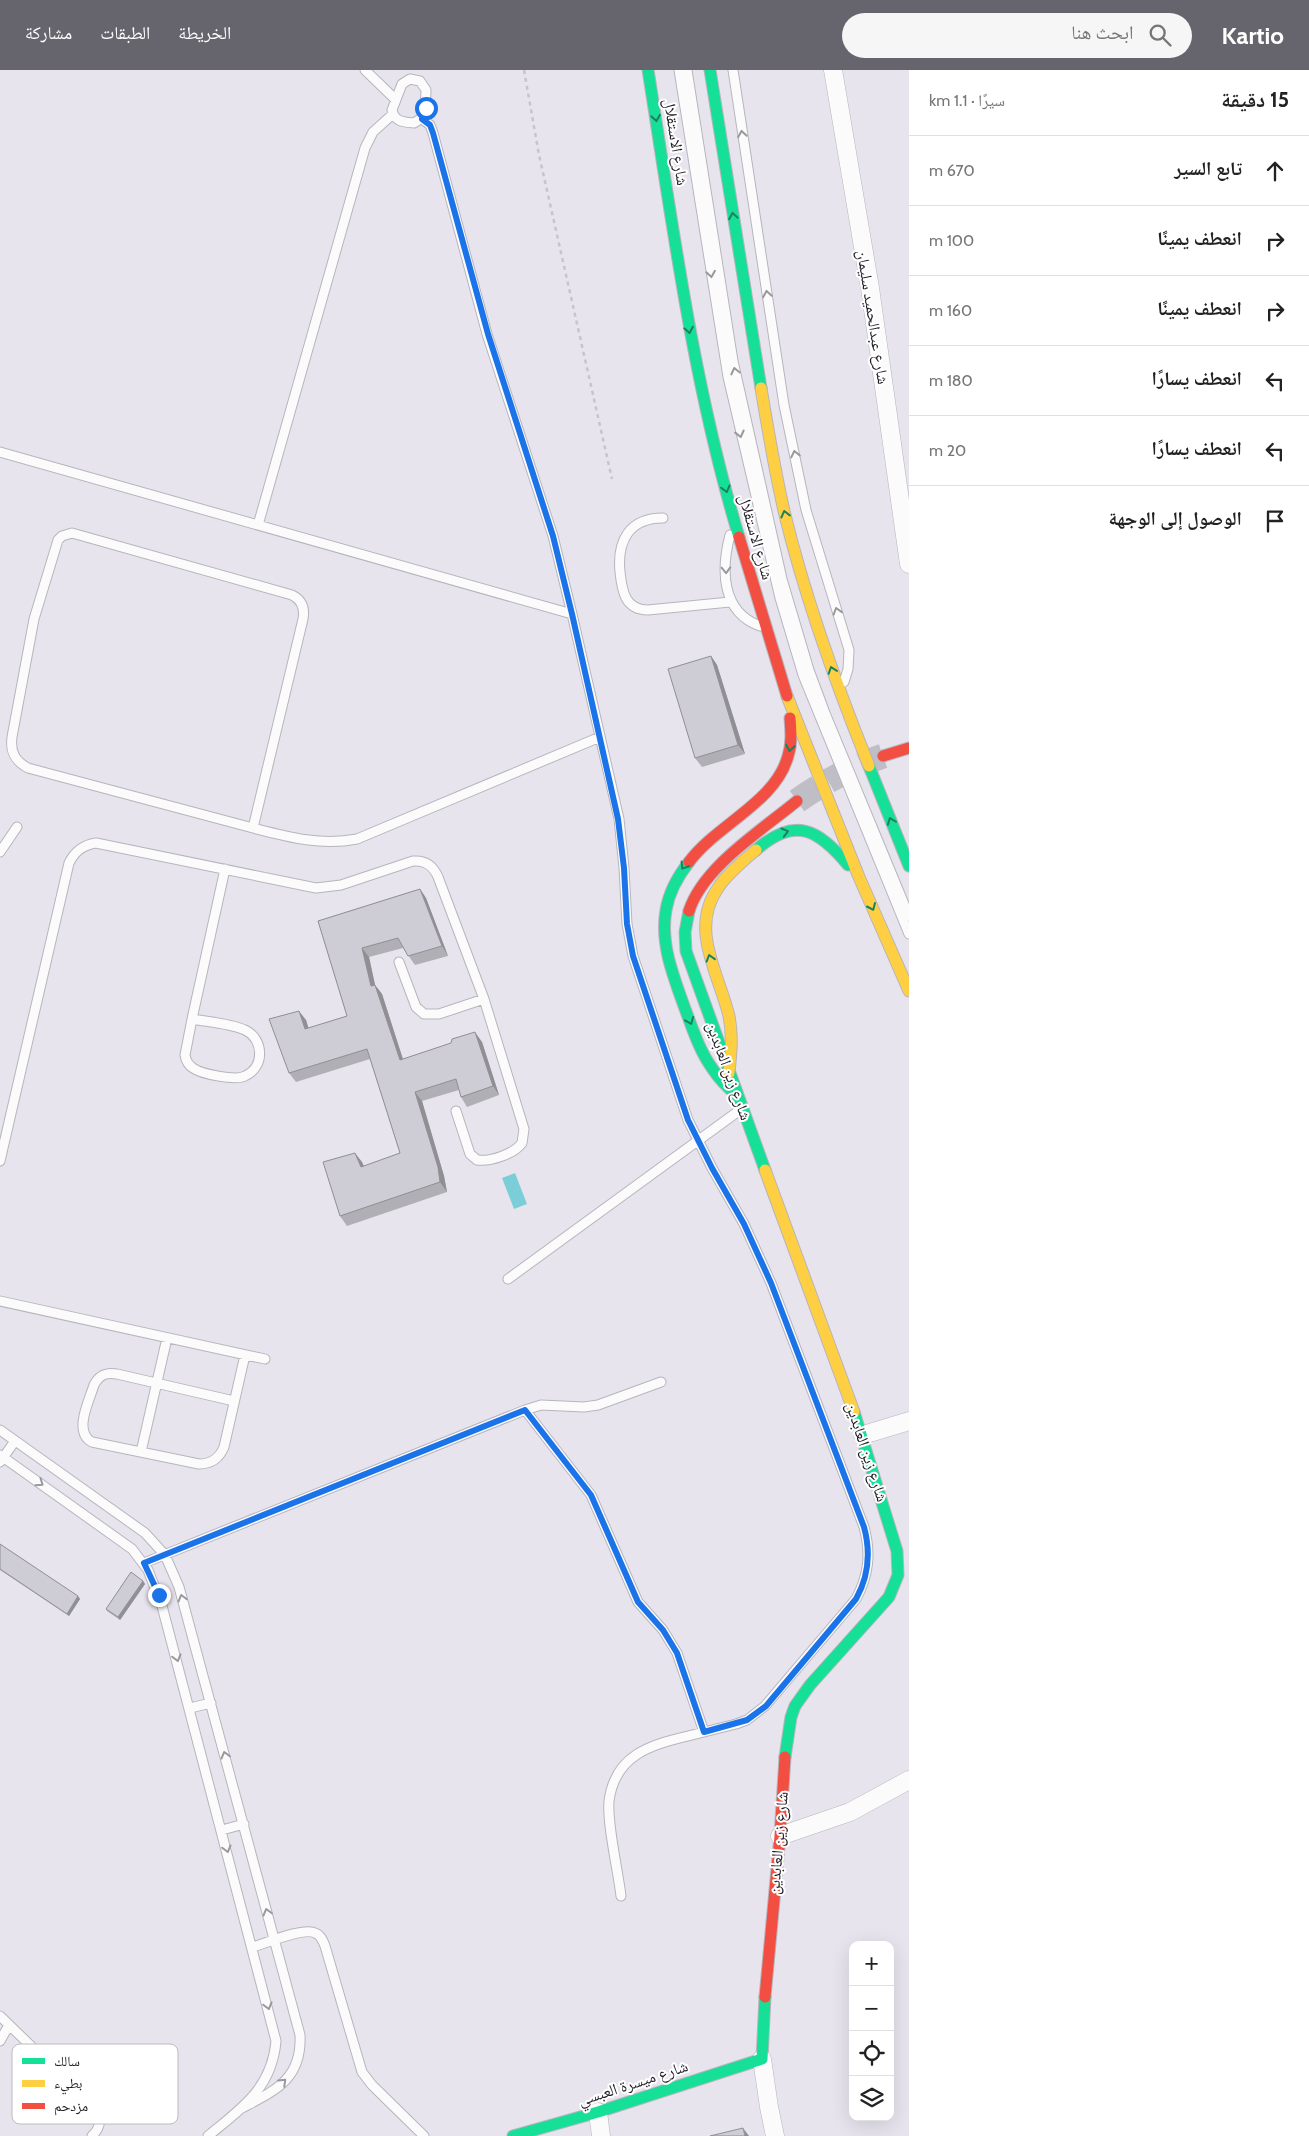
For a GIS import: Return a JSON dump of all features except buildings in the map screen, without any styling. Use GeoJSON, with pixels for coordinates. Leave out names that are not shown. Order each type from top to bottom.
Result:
{"type":"FeatureCollection","features":[{"type":"Feature","properties":{"kind":"main road","name":"شارع الاستقلال"},"geometry":{"type":"LineString","coordinates":[[648,70],[694,356],[711,433],[735,523],[788,699],[859,877],[909,991]]}},
{"type":"Feature","properties":{"kind":"main road","name":"شارع الاستقلال"},"geometry":{"type":"LineString","coordinates":[[710,70],[771,449],[785,515],[815,620],[839,691],[909,866]]}},
{"type":"Feature","properties":{"kind":"main road"},"geometry":{"type":"LineString","coordinates":[[738,1096],[722,1084],[710,1068],[689,1021],[667,955],[665,921],[673,888],[690,858],[716,832],[770,789],[782,771],[787,761],[792,740],[788,699]]}},
{"type":"Feature","properties":{"kind":"main road"},"geometry":{"type":"LineString","coordinates":[[883,756],[907,746]]}},
{"type":"Feature","properties":{"kind":"main road","name":"شارع زين العابدين"},"geometry":{"type":"LineString","coordinates":[[762,2059],[767,1958],[780,1836],[785,1751],[795,1706],[822,1670],[889,1597],[903,1577],[898,1551],[863,1435],[729,1073],[686,951],[684,935],[686,918],[694,896],[708,875],[797,801]]}},
{"type":"Feature","properties":{"kind":"main road"},"geometry":{"type":"LineString","coordinates":[[729,1073],[734,1051],[732,1028],[705,936],[706,912],[716,889],[732,870],[777,834],[799,829],[811,831],[821,836],[859,877]]}},
{"type":"Feature","properties":{"kind":"main road","name":"شارع ميسرة العبسي"},"geometry":{"type":"LineString","coordinates":[[516,2136],[598,2112],[762,2059]]}},
{"type":"Feature","properties":{"kind":"street","name":"شارع عبدالحميد سليمان"},"geometry":{"type":"LineString","coordinates":[[833,70],[870,288],[909,564]]}},
{"type":"Feature","properties":{"kind":"street"},"geometry":{"type":"LineString","coordinates":[[863,1435],[909,1421]]}},
{"type":"Feature","properties":{"kind":"street"},"geometry":{"type":"LineString","coordinates":[[780,1836],[850,1812],[909,1780]]}},
{"type":"Feature","properties":{"kind":"street","name":"شارع زين العابدين"},"geometry":{"type":"LineString","coordinates":[[762,2059],[775,2136]]}},
{"type":"Feature","properties":{"kind":"street"},"geometry":{"type":"LineString","coordinates":[[598,2112],[601,2136]]}},
{"type":"Feature","properties":{"kind":"lane"},"geometry":{"type":"LineString","coordinates":[[365,70],[396,99]]}},
{"type":"Feature","properties":{"kind":"lane"},"geometry":{"type":"LineString","coordinates":[[679,70],[728,377],[780,598],[803,675],[909,934]]}},
{"type":"Feature","properties":{"kind":"lane"},"geometry":{"type":"LineString","coordinates":[[686,70],[733,361],[782,579],[795,626],[822,704],[909,916]]}},
{"type":"Feature","properties":{"kind":"lane"},"geometry":{"type":"LineString","coordinates":[[733,70],[784,405],[806,510],[849,650],[848,669],[839,691]]}},
{"type":"Feature","properties":{"kind":"lane"},"geometry":{"type":"LineString","coordinates":[[416,75],[426,90],[426,108],[422,119],[414,123],[404,122],[396,118],[392,107],[402,84],[416,75]]}},
{"type":"Feature","properties":{"kind":"lane"},"geometry":{"type":"LineString","coordinates":[[258,525],[365,148],[373,132],[393,114]]}},
{"type":"Feature","properties":{"kind":"lane"},"geometry":{"type":"LineString","coordinates":[[422,119],[430,125],[433,133],[488,334],[553,536],[618,819],[630,940],[679,1098],[698,1142],[744,1224],[771,1283],[864,1527],[869,1554],[865,1579],[856,1599],[766,1706],[747,1720],[647,1747],[629,1760],[616,1779],[611,1795],[609,1812],[622,1896]]}},
{"type":"Feature","properties":{"kind":"lane"},"geometry":{"type":"LineString","coordinates":[[0,452],[572,614]]}},
{"type":"Feature","properties":{"kind":"lane"},"geometry":{"type":"LineString","coordinates":[[663,518],[646,520],[638,524],[631,529],[621,544],[619,562],[622,588],[628,603],[637,609],[648,610],[730,602]]}},
{"type":"Feature","properties":{"kind":"lane"},"geometry":{"type":"LineString","coordinates":[[735,523],[730,536],[726,562],[730,602],[749,622],[766,628]]}},
{"type":"Feature","properties":{"kind":"lane"},"geometry":{"type":"LineString","coordinates":[[253,828],[303,619],[303,607],[300,601],[292,595],[78,534],[62,536],[56,545],[44,582],[26,657],[12,738],[11,750],[14,756],[28,768],[253,828],[298,839],[334,843],[358,839],[600,737]]}},
{"type":"Feature","properties":{"kind":"lane"},"geometry":{"type":"LineString","coordinates":[[0,852],[17,827]]}},
{"type":"Feature","properties":{"kind":"lane"},"geometry":{"type":"LineString","coordinates":[[0,1161],[69,863],[76,851],[89,844],[103,843],[316,888],[341,885],[413,861],[425,862],[435,870],[484,999],[524,1130],[522,1143],[512,1152],[487,1160],[477,1160],[470,1154],[456,1111]]}},
{"type":"Feature","properties":{"kind":"lane"},"geometry":{"type":"LineString","coordinates":[[192,1019],[237,1027],[249,1032],[260,1048],[259,1062],[252,1072],[240,1078],[234,1078],[198,1071],[186,1061],[184,1050],[225,869]]}},
{"type":"Feature","properties":{"kind":"lane"},"geometry":{"type":"LineString","coordinates":[[399,962],[416,1007],[424,1014],[439,1014],[484,999]]}},
{"type":"Feature","properties":{"kind":"lane"},"geometry":{"type":"LineString","coordinates":[[508,1279],[743,1109]]}},
{"type":"Feature","properties":{"kind":"lane"},"geometry":{"type":"LineString","coordinates":[[0,1301],[265,1359]]}},
{"type":"Feature","properties":{"kind":"lane"},"geometry":{"type":"LineString","coordinates":[[141,1452],[166,1338]]}},
{"type":"Feature","properties":{"kind":"lane"},"geometry":{"type":"LineString","coordinates":[[234,1401],[112,1374],[101,1376],[94,1385],[82,1425],[83,1433],[92,1442],[199,1464],[213,1461],[222,1451],[234,1401],[245,1355]]}},
{"type":"Feature","properties":{"kind":"lane"},"geometry":{"type":"LineString","coordinates":[[144,1563],[525,1410],[540,1405],[584,1408],[598,1406],[661,1382]]}},
{"type":"Feature","properties":{"kind":"lane"},"geometry":{"type":"LineString","coordinates":[[525,1410],[591,1495],[638,1602],[663,1630],[677,1653],[704,1732]]}},
{"type":"Feature","properties":{"kind":"lane"},"geometry":{"type":"LineString","coordinates":[[0,1430],[139,1528],[165,1556],[179,1587],[300,2035],[300,2054],[293,2072],[281,2086],[242,2108],[208,2136]]}},
{"type":"Feature","properties":{"kind":"lane"},"geometry":{"type":"LineString","coordinates":[[15,1441],[1,1458],[122,1540],[144,1563],[159,1595],[276,2041],[270,2072],[242,2108]]}},
{"type":"Feature","properties":{"kind":"lane"},"geometry":{"type":"LineString","coordinates":[[190,1708],[211,1703]]}},
{"type":"Feature","properties":{"kind":"lane"},"geometry":{"type":"LineString","coordinates":[[222,1830],[244,1824]]}},
{"type":"Feature","properties":{"kind":"lane"},"geometry":{"type":"LineString","coordinates":[[252,1947],[309,1931],[319,1936],[325,1946],[362,2072],[372,2085],[424,2136]]}},
{"type":"Feature","properties":{"kind":"lane"},"geometry":{"type":"LineString","coordinates":[[0,2016],[29,2044]]}},
{"type":"Feature","properties":{"kind":"lane"},"geometry":{"type":"LineString","coordinates":[[0,2042],[9,2025]]}},
{"type":"Feature","properties":{"kind":"lane"},"geometry":{"type":"LineString","coordinates":[[92,2136],[99,2128],[99,2124]]}},
{"type":"Feature","properties":{"kind":"path"},"geometry":{"type":"LineString","coordinates":[[524,70],[539,156],[612,479]]}},
{"type":"Feature","properties":{"kind":"water"},"geometry":{"type":"Polygon","coordinates":[[[515,1173],[527,1204],[514,1209],[502,1178],[515,1173]]]}},
{"type":"Feature","properties":{"kind":"tunnel"},"geometry":{"type":"LineString","coordinates":[[797,801],[838,776],[883,756]]}},
{"type":"Feature","properties":{"kind":"traffic: fast"},"geometry":{"type":"LineString","coordinates":[[648,70],[697,363],[709,422],[739,537]]}},
{"type":"Feature","properties":{"kind":"traffic: fast"},"geometry":{"type":"LineString","coordinates":[[710,70],[761,388]]}},
{"type":"Feature","properties":{"kind":"traffic: fast"},"geometry":{"type":"LineString","coordinates":[[869,766],[909,866]]}},
{"type":"Feature","properties":{"kind":"traffic: fast"},"geometry":{"type":"LineString","coordinates":[[756,850],[770,839],[783,833],[794,830],[805,831],[816,835],[848,865]]}},
{"type":"Feature","properties":{"kind":"traffic: fast"},"geometry":{"type":"LineString","coordinates":[[689,862],[674,884],[667,903],[665,922],[666,947],[676,983],[703,1054],[727,1087],[738,1096]]}},
{"type":"Feature","properties":{"kind":"traffic: fast"},"geometry":{"type":"LineString","coordinates":[[689,911],[685,932],[686,951],[765,1170]]}},
{"type":"Feature","properties":{"kind":"traffic: fast"},"geometry":{"type":"LineString","coordinates":[[785,1757],[791,1717],[795,1706],[810,1685],[889,1597],[898,1575],[897,1551],[854,1412]]}},
{"type":"Feature","properties":{"kind":"traffic: fast"},"geometry":{"type":"LineString","coordinates":[[513,2136],[598,2112],[762,2059],[765,1997]]}},
{"type":"Feature","properties":{"kind":"traffic: slow"},"geometry":{"type":"LineString","coordinates":[[761,388],[781,499],[802,579],[833,673],[869,766]]}},
{"type":"Feature","properties":{"kind":"traffic: slow"},"geometry":{"type":"LineString","coordinates":[[787,696],[859,877],[909,991]]}},
{"type":"Feature","properties":{"kind":"traffic: slow"},"geometry":{"type":"LineString","coordinates":[[729,1073],[731,1044],[729,1016],[709,952],[706,919],[710,904],[718,888],[756,850]]}},
{"type":"Feature","properties":{"kind":"traffic: slow"},"geometry":{"type":"LineString","coordinates":[[765,1170],[854,1412]]}},
{"type":"Feature","properties":{"kind":"traffic: jam"},"geometry":{"type":"LineString","coordinates":[[739,537],[787,696]]}},
{"type":"Feature","properties":{"kind":"traffic: jam"},"geometry":{"type":"LineString","coordinates":[[689,862],[714,836],[759,800],[771,787],[781,772],[788,756],[791,737],[790,718]]}},
{"type":"Feature","properties":{"kind":"traffic: jam"},"geometry":{"type":"LineString","coordinates":[[883,756],[909,748]]}},
{"type":"Feature","properties":{"kind":"traffic: jam"},"geometry":{"type":"LineString","coordinates":[[689,911],[696,895],[720,865],[735,850],[797,801]]}},
{"type":"Feature","properties":{"kind":"traffic: jam"},"geometry":{"type":"LineString","coordinates":[[765,1997],[780,1836],[785,1757]]}},
{"type":"Feature","properties":{"kind":"route"},"geometry":{"type":"LineString","coordinates":[[159,1595],[144,1563],[525,1410],[591,1495],[638,1602],[671,1640],[704,1732],[747,1720],[766,1706],[856,1599],[868,1568],[868,1540],[864,1527],[783,1312],[744,1224],[698,1142],[688,1120],[679,1098],[633,956],[625,906],[624,868],[618,819],[553,536],[488,334],[432,129],[422,119],[426,108]]}}]}
